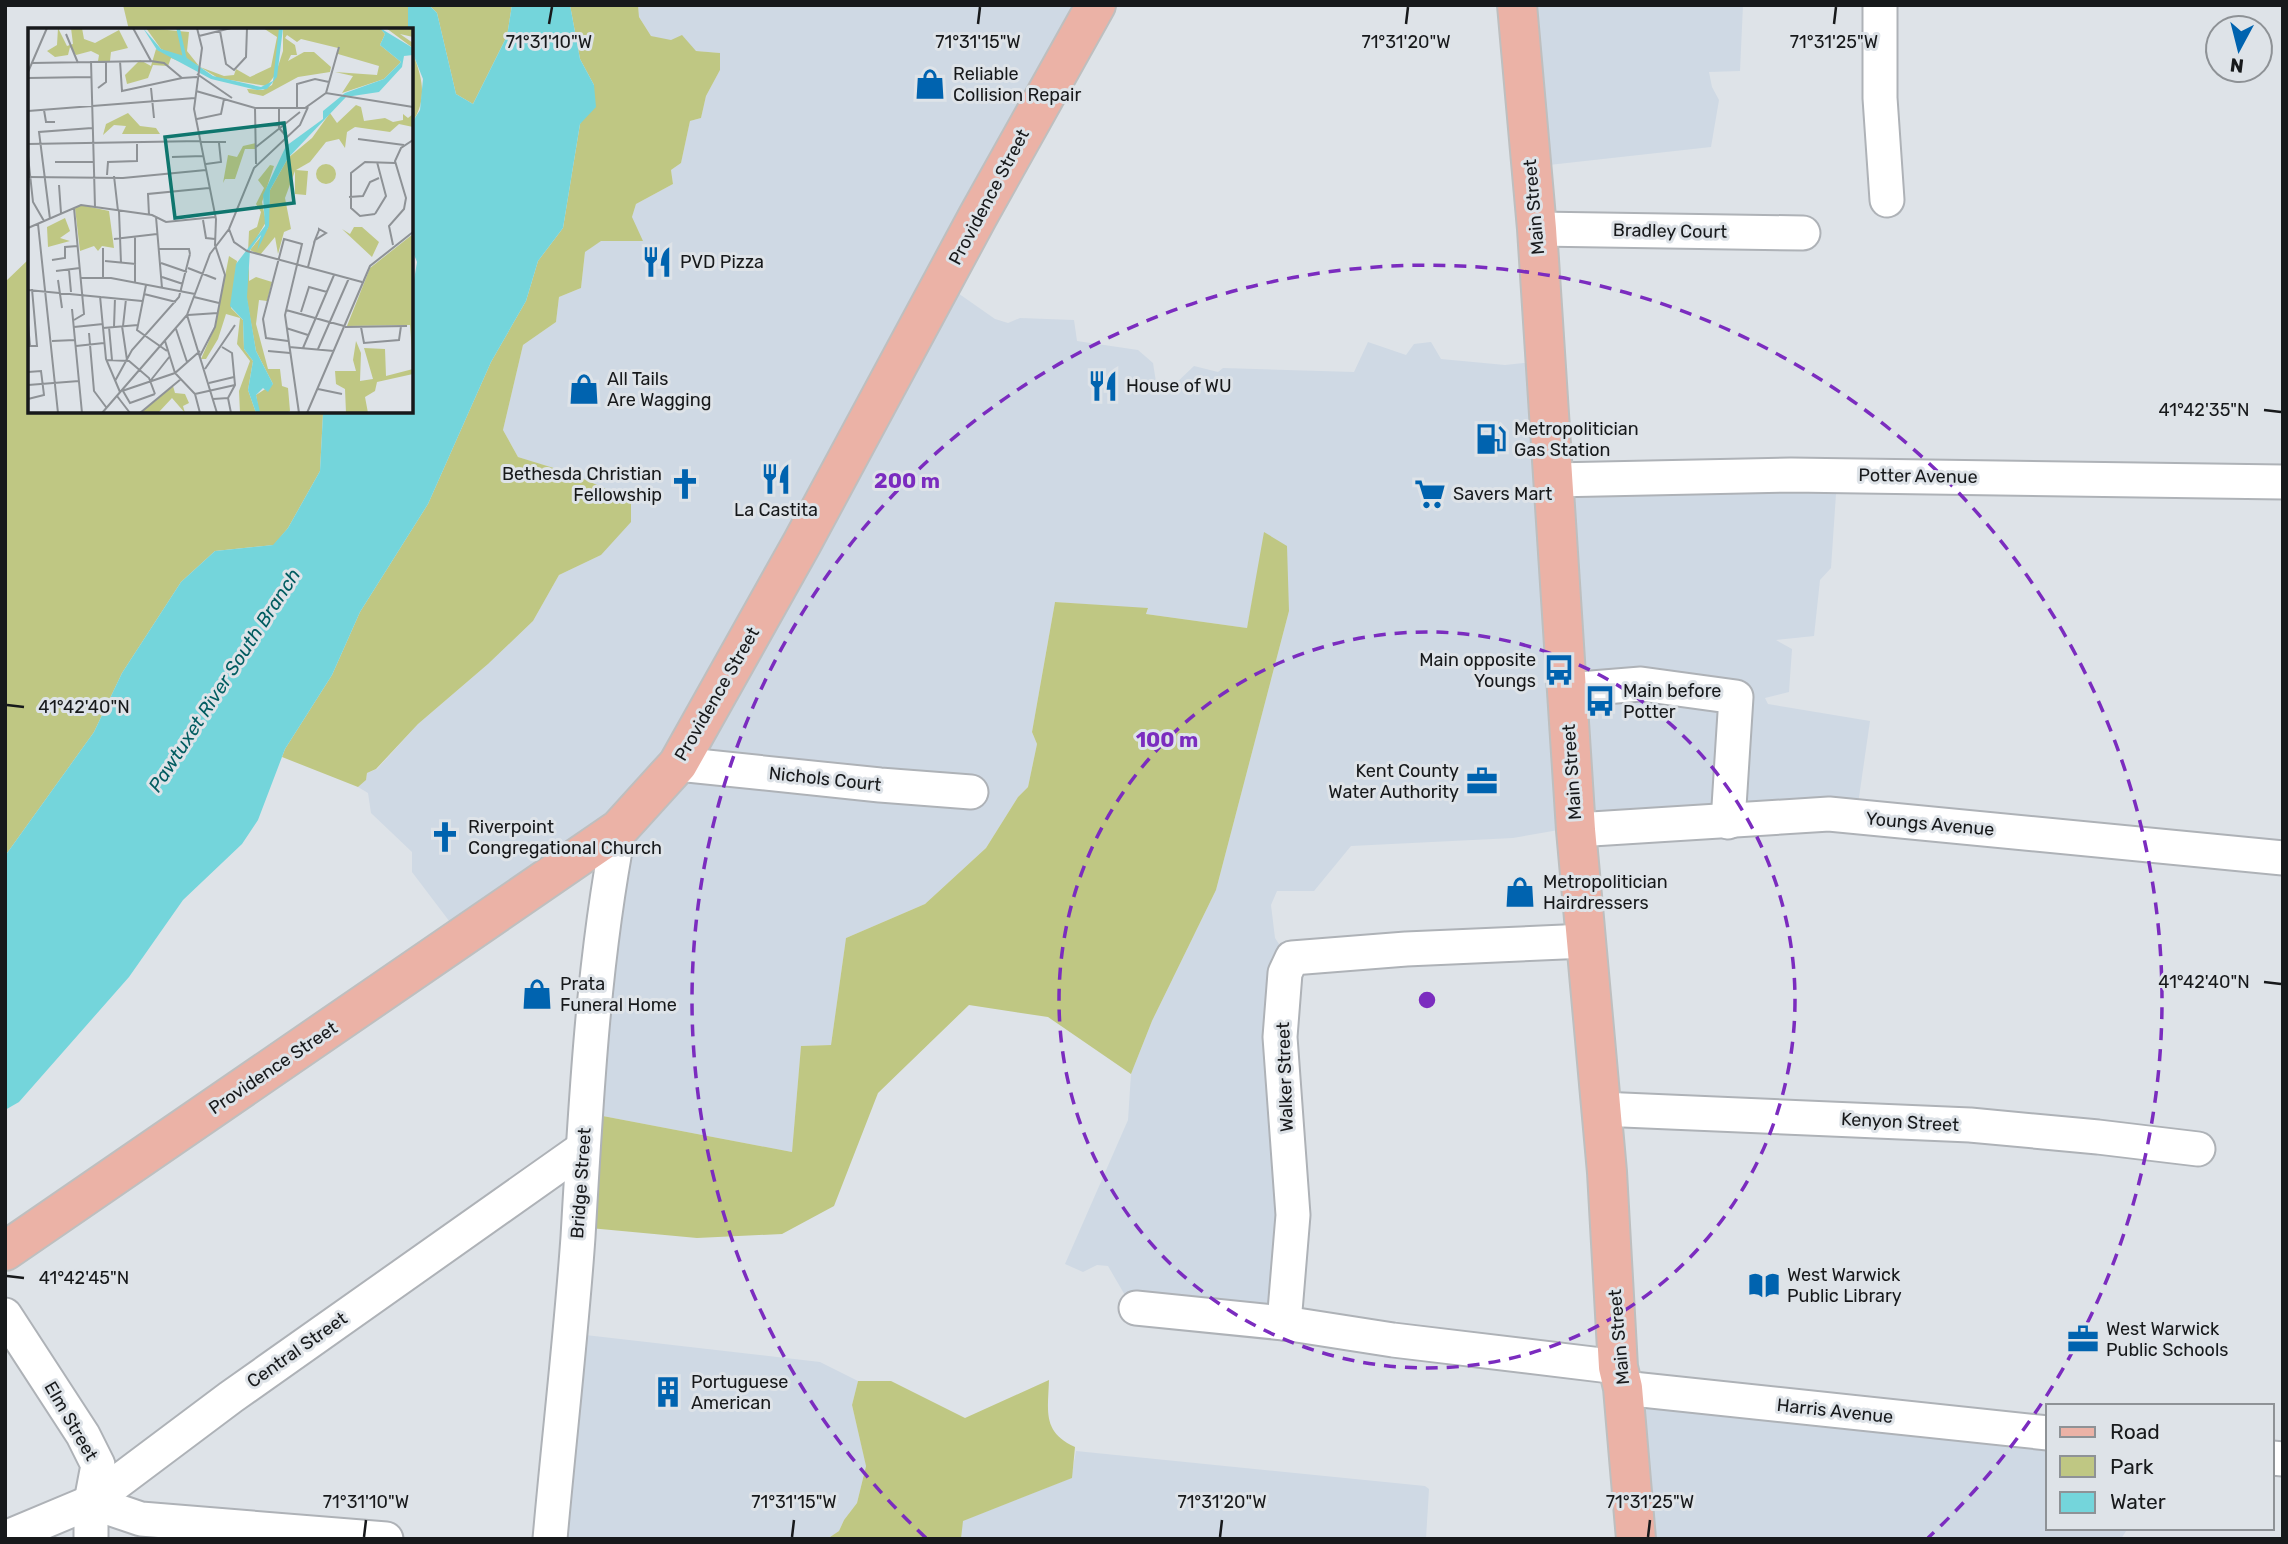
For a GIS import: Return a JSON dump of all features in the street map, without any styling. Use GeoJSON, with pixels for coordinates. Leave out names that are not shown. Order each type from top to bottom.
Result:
{"type":"FeatureCollection","features":[{"type":"Feature","properties":{"kind":"main road","name":"Providence Street"},"geometry":{"type":"LineString","coordinates":[[5,1251],[618,829],[678,764],[1096,5]]}},
{"type":"Feature","properties":{"kind":"main road","name":"Main Street"},"geometry":{"type":"LineString","coordinates":[[1517,5],[1537,229],[1576,830],[1613,1256],[1620,1378],[1636,1539]]}},
{"type":"Feature","properties":{"kind":"street"},"geometry":{"type":"LineString","coordinates":[[1880,5],[1880,98],[1887,201]]}},
{"type":"Feature","properties":{"kind":"street","name":"Bradley Court"},"geometry":{"type":"LineString","coordinates":[[1537,229],[1803,233]]}},
{"type":"Feature","properties":{"kind":"street","name":"Potter Avenue"},"geometry":{"type":"LineString","coordinates":[[1553,480],[1791,475],[2283,482]]}},
{"type":"Feature","properties":{"kind":"street"},"geometry":{"type":"LineString","coordinates":[[1567,690],[1641,684],[1736,697],[1728,822]]}},
{"type":"Feature","properties":{"kind":"street","name":"Nichols Court"},"geometry":{"type":"LineString","coordinates":[[678,764],[971,792]]}},
{"type":"Feature","properties":{"kind":"street","name":"Youngs Avenue"},"geometry":{"type":"LineString","coordinates":[[1576,830],[1829,814],[2283,859]]}},
{"type":"Feature","properties":{"kind":"street","name":"Bridge Street"},"geometry":{"type":"LineString","coordinates":[[550,1539],[578,1239],[582,1149],[598,954],[618,829]]}},
{"type":"Feature","properties":{"kind":"street","name":"Walker Street"},"geometry":{"type":"LineString","coordinates":[[1284,1323],[1293,1215],[1280,1037],[1285,973],[1292,958],[1406,949],[1586,941]]}},
{"type":"Feature","properties":{"kind":"street","name":"Kenyon Street"},"geometry":{"type":"LineString","coordinates":[[1600,1109],[1970,1125],[2198,1149]]}},
{"type":"Feature","properties":{"kind":"street","name":"Central Street"},"geometry":{"type":"LineString","coordinates":[[5,1538],[91,1502],[231,1397],[582,1149]]}},
{"type":"Feature","properties":{"kind":"street"},"geometry":{"type":"LineString","coordinates":[[1136,1308],[1284,1323],[1620,1378]]}},
{"type":"Feature","properties":{"kind":"street","name":"Elm Street"},"geometry":{"type":"LineString","coordinates":[[5,1315],[83,1435],[98,1465],[91,1502],[91,1539]]}},
{"type":"Feature","properties":{"kind":"street","name":"Harris Avenue"},"geometry":{"type":"LineString","coordinates":[[1620,1378],[2046,1433]]}},
{"type":"Feature","properties":{"kind":"street"},"geometry":{"type":"LineString","coordinates":[[91,1502],[141,1519],[311,1536],[386,1539]]}},
{"type":"Feature","properties":{"kind":"shaded area"},"geometry":{"type":"Polygon","coordinates":[[[638,5],[1094,5],[945,284],[995,319],[1008,323],[1020,318],[1074,320],[1077,341],[1138,350],[1153,363],[1156,382],[1173,386],[1194,366],[1218,372],[1223,368],[1354,372],[1368,342],[1406,355],[1414,344],[1431,342],[1441,359],[1505,365],[1541,361],[1552,476],[1837,479],[1831,568],[1820,580],[1814,636],[1776,640],[1792,649],[1789,692],[1765,698],[1768,704],[1870,721],[1856,818],[1570,828],[1513,838],[1351,846],[1314,891],[1277,891],[1271,905],[1275,938],[1291,962],[1285,1312],[1126,1297],[1108,1266],[1097,1265],[1083,1272],[1065,1264],[1128,1120],[1131,1074],[1152,1021],[1216,890],[1289,611],[1265,533],[1247,628],[1146,614],[1148,609],[1055,602],[1032,732],[1037,744],[1028,787],[1018,797],[986,848],[925,904],[846,938],[831,1045],[801,1046],[792,1152],[587,1113],[614,847],[459,934],[412,872],[412,852],[371,813],[368,793],[358,787],[366,780],[367,773],[377,769],[418,724],[533,621],[559,575],[601,555],[631,500],[570,473],[518,457],[503,430],[523,345],[556,322],[559,297],[581,288],[585,252],[632,217],[636,204],[673,184],[671,170],[681,163],[690,121],[701,118],[706,96],[720,70],[720,53],[696,51],[651,36],[639,17],[638,5]]]}},
{"type":"Feature","properties":{"kind":"shaded area"},"geometry":{"type":"Polygon","coordinates":[[[1516,5],[1743,5],[1740,71],[1709,72],[1712,87],[1719,100],[1711,147],[1531,167],[1516,5]]]}},
{"type":"Feature","properties":{"kind":"shaded area"},"geometry":{"type":"Polygon","coordinates":[[[568,1333],[820,1362],[858,1381],[852,1405],[866,1465],[857,1503],[839,1531],[827,1539],[548,1539],[568,1333]]]}},
{"type":"Feature","properties":{"kind":"shaded area"},"geometry":{"type":"Polygon","coordinates":[[[1622,1389],[2046,1435],[2046,1530],[2127,1530],[2121,1539],[1634,1539],[1622,1389]]]}},
{"type":"Feature","properties":{"kind":"shaded area"},"geometry":{"type":"Polygon","coordinates":[[[1076,1451],[1425,1486],[1429,1489],[1426,1539],[961,1539],[962,1521],[1071,1478],[1076,1451]]]}},
{"type":"Feature","properties":{"kind":"green space"},"geometry":{"type":"Polygon","coordinates":[[[123,5],[418,5],[408,7],[408,28],[129,28],[123,5]]]}},
{"type":"Feature","properties":{"kind":"green space"},"geometry":{"type":"Polygon","coordinates":[[[429,5],[512,5],[507,36],[473,104],[456,94],[437,13],[429,5]]]}},
{"type":"Feature","properties":{"kind":"green space"},"geometry":{"type":"Polygon","coordinates":[[[570,5],[638,5],[639,17],[651,36],[671,40],[682,35],[696,51],[720,53],[720,70],[706,96],[701,118],[690,121],[681,163],[671,170],[673,184],[636,204],[632,217],[643,241],[601,241],[585,252],[581,288],[559,297],[556,322],[523,345],[503,430],[518,457],[570,473],[631,500],[631,522],[601,555],[559,575],[533,621],[418,724],[376,769],[367,773],[366,780],[358,787],[282,757],[332,675],[360,612],[428,504],[491,362],[526,301],[538,261],[563,228],[580,124],[594,85],[580,59],[570,5]]]}},
{"type":"Feature","properties":{"kind":"green space"},"geometry":{"type":"Polygon","coordinates":[[[413,55],[422,87],[417,115],[413,121],[413,55]]]}},
{"type":"Feature","properties":{"kind":"green space"},"geometry":{"type":"Polygon","coordinates":[[[28,260],[28,413],[324,413],[320,471],[288,528],[274,545],[215,551],[181,582],[122,673],[94,732],[5,856],[5,282],[28,260]]]}},
{"type":"Feature","properties":{"kind":"green space"},"geometry":{"type":"Polygon","coordinates":[[[1264,532],[1287,546],[1289,611],[1216,890],[1152,1021],[1131,1074],[1048,1017],[969,1005],[878,1093],[834,1206],[782,1234],[697,1238],[579,1227],[587,1113],[792,1152],[801,1046],[831,1045],[846,938],[925,904],[986,848],[1018,797],[1028,787],[1037,744],[1032,732],[1055,602],[1148,608],[1146,614],[1247,628],[1264,532]]]}},
{"type":"Feature","properties":{"kind":"green space"},"geometry":{"type":"Polygon","coordinates":[[[1049,1380],[1049,1420],[1057,1435],[1075,1447],[1072,1478],[963,1521],[961,1539],[827,1539],[839,1531],[857,1503],[866,1466],[852,1405],[858,1381],[891,1381],[965,1418],[1049,1380]]]}},
{"type":"Feature","properties":{"kind":"water","name":"Pawtuxet River South Branch"},"geometry":{"type":"Polygon","coordinates":[[[429,5],[437,13],[456,94],[473,104],[507,36],[512,5],[570,5],[580,59],[594,85],[596,107],[580,124],[563,228],[538,261],[526,301],[491,362],[428,504],[360,612],[332,675],[285,749],[258,820],[242,844],[183,900],[129,977],[19,1102],[5,1110],[5,856],[94,732],[122,673],[181,582],[215,551],[273,545],[288,528],[320,471],[323,414],[413,413],[413,286],[417,262],[413,252],[413,121],[420,110],[423,79],[413,54],[413,28],[408,28],[408,7],[429,5]]]}},
{"type":"Feature","properties":{"kind":"place","name":"Reliable Collision Repair"},"geometry":{"type":"Point","coordinates":[930,84]}},
{"type":"Feature","properties":{"kind":"place","name":"PVD Pizza"},"geometry":{"type":"Point","coordinates":[657,262]}},
{"type":"Feature","properties":{"kind":"place","name":"House of WU"},"geometry":{"type":"Point","coordinates":[1103,386]}},
{"type":"Feature","properties":{"kind":"place","name":"All Tails Are Wagging"},"geometry":{"type":"Point","coordinates":[584,389]}},
{"type":"Feature","properties":{"kind":"place","name":"Metropolitician Gas Station"},"geometry":{"type":"Point","coordinates":[1491,439]}},
{"type":"Feature","properties":{"kind":"place","name":"La Castita"},"geometry":{"type":"Point","coordinates":[776,479]}},
{"type":"Feature","properties":{"kind":"place","name":"Bethesda Christian Fellowship"},"geometry":{"type":"Point","coordinates":[685,484]}},
{"type":"Feature","properties":{"kind":"place","name":"Savers Mart"},"geometry":{"type":"Point","coordinates":[1430,494]}},
{"type":"Feature","properties":{"kind":"place","name":"Main opposite Youngs"},"geometry":{"type":"Point","coordinates":[1559,670]}},
{"type":"Feature","properties":{"kind":"place","name":"Main before Potter"},"geometry":{"type":"Point","coordinates":[1600,701]}},
{"type":"Feature","properties":{"kind":"place","name":"Kent County Water Authority"},"geometry":{"type":"Point","coordinates":[1482,781]}},
{"type":"Feature","properties":{"kind":"place","name":"Riverpoint Congregational Church"},"geometry":{"type":"Point","coordinates":[445,837]}},
{"type":"Feature","properties":{"kind":"place","name":"Metropolitician Hairdressers"},"geometry":{"type":"Point","coordinates":[1520,892]}},
{"type":"Feature","properties":{"kind":"place","name":"Prata Funeral Home"},"geometry":{"type":"Point","coordinates":[537,994]}},
{"type":"Feature","properties":{"kind":"place","name":"West Warwick Public Library"},"geometry":{"type":"Point","coordinates":[1764,1285]}},
{"type":"Feature","properties":{"kind":"place","name":"West Warwick Public Schools"},"geometry":{"type":"Point","coordinates":[2083,1339]}},
{"type":"Feature","properties":{"kind":"place","name":"Portuguese American"},"geometry":{"type":"Point","coordinates":[668,1392]}}]}
